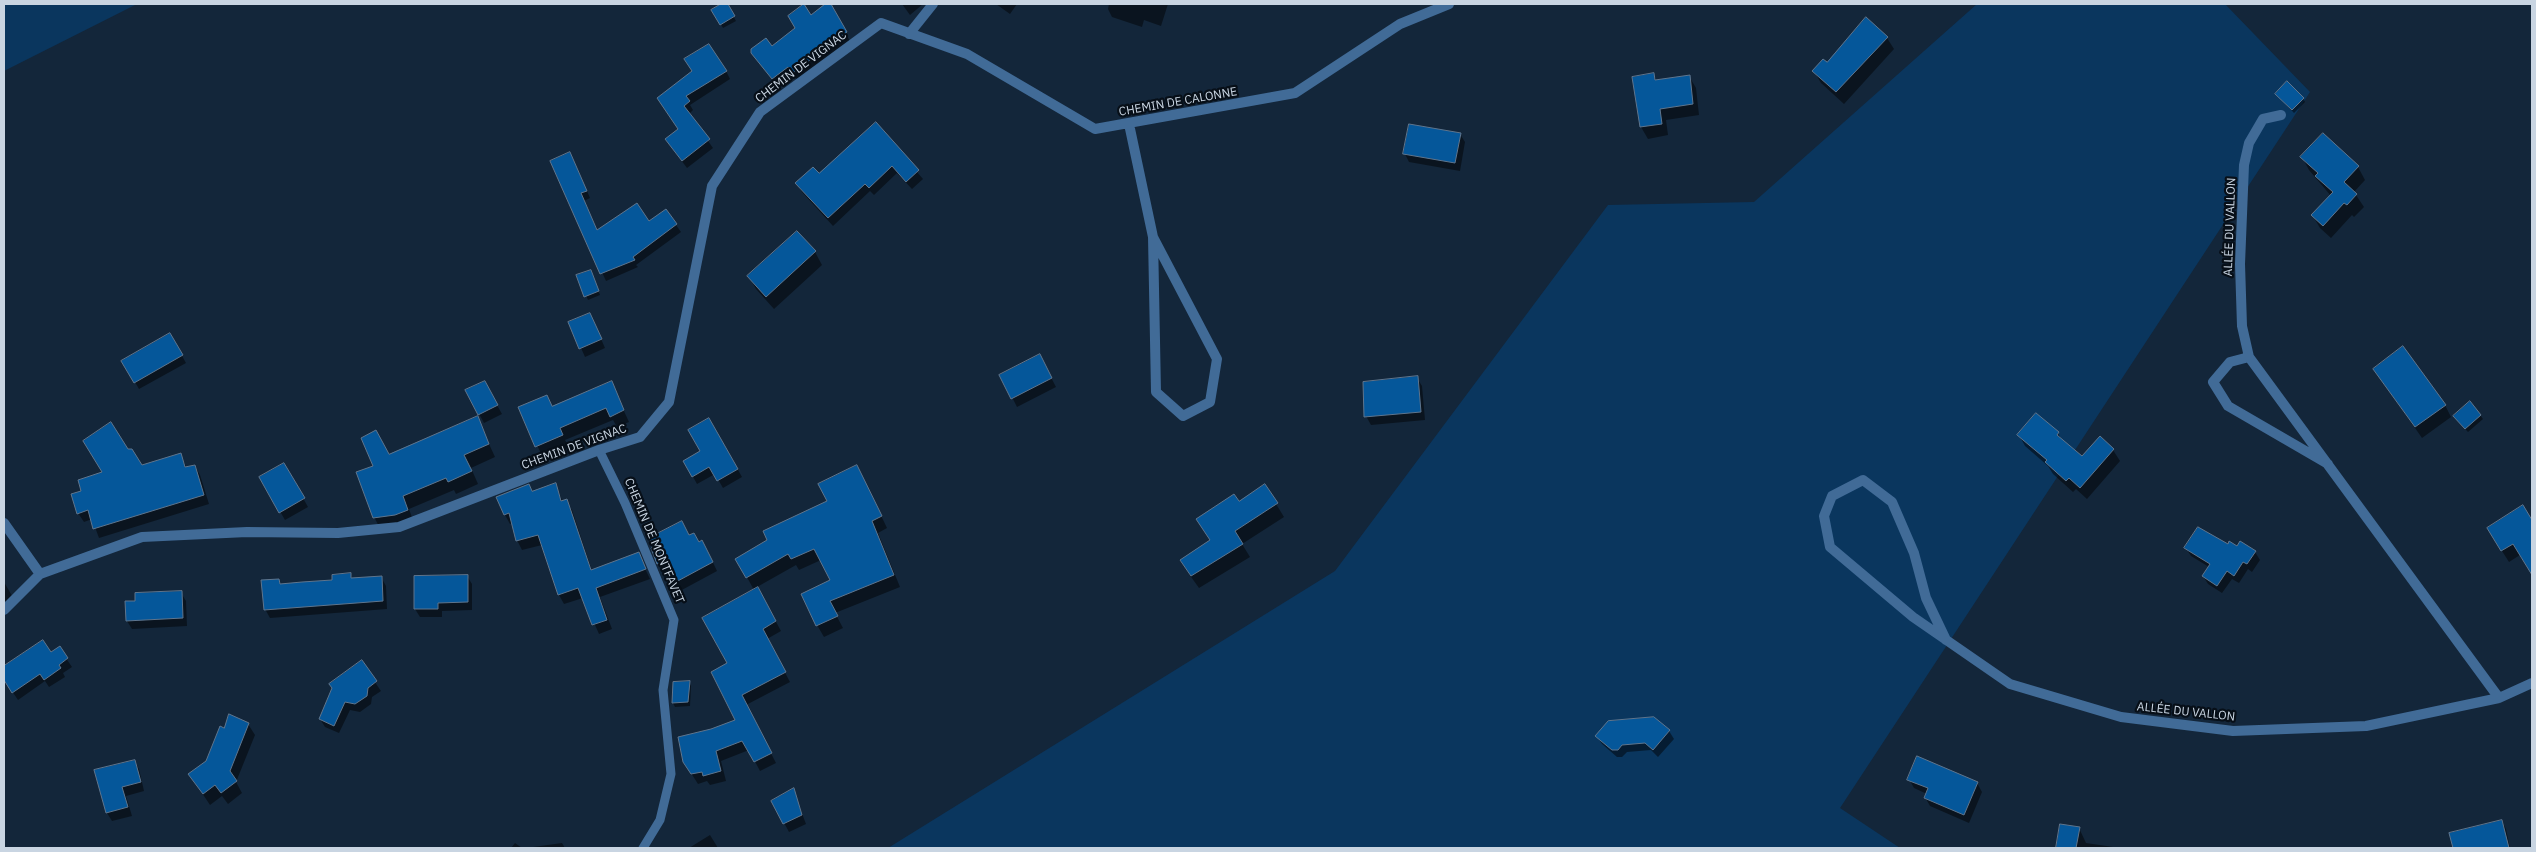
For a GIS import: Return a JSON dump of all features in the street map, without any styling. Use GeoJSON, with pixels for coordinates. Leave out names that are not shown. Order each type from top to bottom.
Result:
{"type":"FeatureCollection","features":[{"type":"Feature","properties":{"kind":"street"},"geometry":{"type":"LineString","coordinates":[[909,34],[933,4]]}},
{"type":"Feature","properties":{"kind":"street","name":"CHEMIN DE CALONNE"},"geometry":{"type":"LineString","coordinates":[[909,34],[967,54],[1095,129],[1295,92],[1400,24],[1449,4]]}},
{"type":"Feature","properties":{"kind":"street","name":"CHEMIN DE VIGNAC"},"geometry":{"type":"LineString","coordinates":[[4,610],[40,574],[142,537],[247,532],[338,533],[399,527],[599,450],[640,437],[669,402],[712,186],[760,112],[881,24],[909,34]]}},
{"type":"Feature","properties":{"kind":"street","name":"ALLÉE DU VALLON"},"geometry":{"type":"LineString","coordinates":[[2281,115],[2263,119],[2249,143],[2244,165],[2240,264],[2242,326],[2249,357],[2499,698]]}},
{"type":"Feature","properties":{"kind":"street"},"geometry":{"type":"LineString","coordinates":[[1129,124],[1153,237],[1156,392],[1184,416],[1210,402],[1217,359],[1153,237]]}},
{"type":"Feature","properties":{"kind":"street","name":"ALLÉE DU VALLON"},"geometry":{"type":"LineString","coordinates":[[2249,357],[2230,362],[2213,382],[2228,406],[2328,464]]}},
{"type":"Feature","properties":{"kind":"street","name":"ALLÉE DU VALLON"},"geometry":{"type":"LineString","coordinates":[[1946,640],[1926,598],[1914,553],[1892,502],[1863,480],[1832,496],[1824,516],[1830,547],[1913,617],[1946,640],[2010,684],[2121,717],[2233,731],[2366,726],[2499,698],[2532,683]]}},
{"type":"Feature","properties":{"kind":"street"},"geometry":{"type":"LineString","coordinates":[[4,523],[40,574]]}},
{"type":"Feature","properties":{"kind":"lane","name":"CHEMIN DE MONTFAVET"},"geometry":{"type":"LineString","coordinates":[[599,450],[625,503],[674,620],[663,690],[671,774],[660,820],[643,848]]}},
{"type":"Feature","properties":{"kind":"shaded area"},"geometry":{"type":"Polygon","coordinates":[[[4,4],[137,4],[4,71],[4,4]]]}},
{"type":"Feature","properties":{"kind":"shaded area"},"geometry":{"type":"Polygon","coordinates":[[[1977,4],[2225,4],[2310,92],[1840,808],[1900,848],[888,848],[1335,571],[1608,205],[1754,202],[1977,4]]]}},
{"type":"Feature","properties":{"kind":"building"},"geometry":{"type":"Polygon","coordinates":[[[721,4],[728,4],[735,16],[720,25],[711,10],[721,4]]]}},
{"type":"Feature","properties":{"kind":"building"},"geometry":{"type":"Polygon","coordinates":[[[804,4],[811,15],[825,4],[831,4],[847,32],[793,73],[788,67],[772,79],[751,53],[751,49],[766,38],[772,46],[795,28],[788,16],[804,4]]]}},
{"type":"Feature","properties":{"kind":"building"},"geometry":{"type":"Polygon","coordinates":[[[1866,17],[1888,37],[1836,92],[1812,71],[1823,59],[1827,62],[1866,17]]]}},
{"type":"Feature","properties":{"kind":"building"},"geometry":{"type":"Polygon","coordinates":[[[709,44],[727,71],[686,96],[690,101],[684,106],[710,139],[682,161],[665,139],[678,129],[657,98],[692,71],[684,59],[709,44]]]}},
{"type":"Feature","properties":{"kind":"building"},"geometry":{"type":"Polygon","coordinates":[[[1654,73],[1655,80],[1690,75],[1693,104],[1660,109],[1662,124],[1640,127],[1632,77],[1654,73]]]}},
{"type":"Feature","properties":{"kind":"building"},"geometry":{"type":"Polygon","coordinates":[[[2287,81],[2304,98],[2292,110],[2275,94],[2287,81]]]}},
{"type":"Feature","properties":{"kind":"building"},"geometry":{"type":"Polygon","coordinates":[[[876,122],[919,170],[906,182],[892,166],[869,188],[865,184],[828,218],[795,183],[813,167],[819,173],[876,122]]]}},
{"type":"Feature","properties":{"kind":"building"},"geometry":{"type":"Polygon","coordinates":[[[1409,124],[1461,133],[1455,163],[1403,154],[1409,124]]]}},
{"type":"Feature","properties":{"kind":"building"},"geometry":{"type":"Polygon","coordinates":[[[2323,133],[2359,166],[2344,182],[2357,194],[2347,205],[2344,203],[2323,226],[2311,215],[2333,192],[2315,176],[2318,173],[2300,157],[2323,133]]]}},
{"type":"Feature","properties":{"kind":"building"},"geometry":{"type":"Polygon","coordinates":[[[570,152],[587,191],[581,193],[597,230],[637,203],[649,221],[666,209],[677,224],[633,257],[635,260],[600,274],[550,161],[570,152]]]}},
{"type":"Feature","properties":{"kind":"building"},"geometry":{"type":"Polygon","coordinates":[[[797,231],[816,251],[766,297],[747,276],[797,231]]]}},
{"type":"Feature","properties":{"kind":"building"},"geometry":{"type":"Polygon","coordinates":[[[591,270],[599,291],[584,297],[576,275],[591,270]]]}},
{"type":"Feature","properties":{"kind":"building"},"geometry":{"type":"Polygon","coordinates":[[[590,313],[602,339],[579,349],[568,322],[590,313]]]}},
{"type":"Feature","properties":{"kind":"building"},"geometry":{"type":"Polygon","coordinates":[[[170,333],[183,355],[134,383],[121,361],[170,333]]]}},
{"type":"Feature","properties":{"kind":"building"},"geometry":{"type":"Polygon","coordinates":[[[2403,346],[2446,405],[2415,427],[2373,369],[2403,346]]]}},
{"type":"Feature","properties":{"kind":"building"},"geometry":{"type":"Polygon","coordinates":[[[1040,354],[1052,378],[1011,399],[999,375],[1040,354]]]}},
{"type":"Feature","properties":{"kind":"building"},"geometry":{"type":"Polygon","coordinates":[[[1418,376],[1421,412],[1364,417],[1363,382],[1418,376]]]}},
{"type":"Feature","properties":{"kind":"building"},"geometry":{"type":"Polygon","coordinates":[[[485,381],[498,405],[478,415],[465,390],[485,381]]]}},
{"type":"Feature","properties":{"kind":"building"},"geometry":{"type":"Polygon","coordinates":[[[612,381],[624,410],[610,417],[606,408],[560,428],[563,435],[535,447],[518,407],[547,395],[552,406],[612,381]]]}},
{"type":"Feature","properties":{"kind":"building"},"geometry":{"type":"Polygon","coordinates":[[[2470,401],[2481,415],[2465,429],[2453,416],[2470,401]]]}},
{"type":"Feature","properties":{"kind":"building"},"geometry":{"type":"Polygon","coordinates":[[[2036,413],[2059,432],[2057,435],[2082,456],[2100,436],[2114,449],[2080,488],[2069,478],[2066,481],[2045,462],[2047,460],[2017,435],[2036,413]]]}},
{"type":"Feature","properties":{"kind":"building"},"geometry":{"type":"Polygon","coordinates":[[[478,416],[489,444],[464,455],[472,471],[448,482],[446,478],[403,496],[408,510],[395,515],[373,518],[356,472],[373,466],[361,438],[376,430],[389,454],[478,416]]]}},
{"type":"Feature","properties":{"kind":"building"},"geometry":{"type":"Polygon","coordinates":[[[709,418],[738,469],[717,481],[709,467],[692,477],[683,461],[700,451],[688,430],[709,418]]]}},
{"type":"Feature","properties":{"kind":"building"},"geometry":{"type":"Polygon","coordinates":[[[111,422],[128,449],[132,449],[142,465],[181,453],[185,467],[195,465],[204,495],[93,529],[88,510],[77,514],[71,494],[81,491],[78,480],[102,472],[83,441],[111,422]]]}},
{"type":"Feature","properties":{"kind":"building"},"geometry":{"type":"Polygon","coordinates":[[[284,463],[305,498],[279,513],[259,477],[284,463]]]}},
{"type":"Feature","properties":{"kind":"building"},"geometry":{"type":"Polygon","coordinates":[[[857,465],[882,516],[872,521],[894,575],[830,601],[838,616],[816,626],[801,594],[830,580],[814,549],[791,559],[788,554],[746,578],[735,559],[767,540],[763,531],[827,501],[818,484],[857,465]]]}},
{"type":"Feature","properties":{"kind":"building"},"geometry":{"type":"Polygon","coordinates":[[[556,483],[561,501],[567,499],[591,570],[639,552],[646,569],[596,588],[607,620],[592,625],[578,588],[558,595],[538,535],[516,541],[509,513],[504,515],[496,497],[529,484],[532,491],[556,483]]]}},
{"type":"Feature","properties":{"kind":"building"},"geometry":{"type":"Polygon","coordinates":[[[1265,484],[1278,503],[1235,531],[1243,544],[1191,576],[1180,560],[1210,540],[1196,519],[1234,494],[1239,501],[1265,484]]]}},
{"type":"Feature","properties":{"kind":"building"},"geometry":{"type":"Polygon","coordinates":[[[2523,505],[2532,520],[2532,575],[2513,544],[2501,551],[2487,528],[2523,505]]]}},
{"type":"Feature","properties":{"kind":"building"},"geometry":{"type":"Polygon","coordinates":[[[682,521],[689,535],[694,533],[699,542],[702,540],[713,562],[674,583],[663,562],[657,564],[651,548],[654,547],[649,538],[682,521]]]}},
{"type":"Feature","properties":{"kind":"building"},"geometry":{"type":"Polygon","coordinates":[[[2198,527],[2228,544],[2229,541],[2237,546],[2240,541],[2256,551],[2247,564],[2243,562],[2234,576],[2227,571],[2217,586],[2202,576],[2210,564],[2184,548],[2198,527]]]}},
{"type":"Feature","properties":{"kind":"building"},"geometry":{"type":"Polygon","coordinates":[[[351,573],[351,578],[382,576],[383,601],[264,610],[261,580],[279,579],[280,584],[332,580],[332,575],[351,573]]]}},
{"type":"Feature","properties":{"kind":"building"},"geometry":{"type":"Polygon","coordinates":[[[468,575],[468,602],[438,603],[438,609],[414,609],[414,576],[468,575]]]}},
{"type":"Feature","properties":{"kind":"building"},"geometry":{"type":"Polygon","coordinates":[[[758,587],[776,621],[763,629],[786,672],[742,695],[772,753],[754,762],[742,741],[716,751],[721,771],[703,776],[702,772],[691,774],[683,762],[678,737],[711,729],[735,720],[711,672],[727,663],[702,618],[758,587]]]}},
{"type":"Feature","properties":{"kind":"building"},"geometry":{"type":"Polygon","coordinates":[[[182,591],[183,618],[126,621],[125,601],[135,601],[135,593],[182,591]]]}},
{"type":"Feature","properties":{"kind":"building"},"geometry":{"type":"Polygon","coordinates":[[[43,640],[51,652],[60,646],[68,658],[59,665],[61,668],[44,680],[40,674],[12,693],[4,680],[4,666],[43,640]]]}},
{"type":"Feature","properties":{"kind":"building"},"geometry":{"type":"Polygon","coordinates":[[[362,660],[377,681],[368,688],[367,696],[355,704],[345,702],[334,726],[319,719],[332,688],[329,684],[362,660]]]}},
{"type":"Feature","properties":{"kind":"building"},"geometry":{"type":"Polygon","coordinates":[[[690,681],[688,702],[672,703],[673,682],[690,681]]]}},
{"type":"Feature","properties":{"kind":"building"},"geometry":{"type":"Polygon","coordinates":[[[229,714],[249,723],[230,771],[237,781],[221,793],[215,785],[203,794],[188,774],[206,761],[220,726],[224,728],[229,714]]]}},
{"type":"Feature","properties":{"kind":"building"},"geometry":{"type":"Polygon","coordinates":[[[1654,717],[1670,730],[1653,750],[1645,743],[1622,745],[1618,750],[1612,750],[1595,736],[1608,721],[1654,717]]]}},
{"type":"Feature","properties":{"kind":"building"},"geometry":{"type":"Polygon","coordinates":[[[1917,756],[1978,782],[1964,815],[1924,798],[1928,788],[1907,780],[1917,756]]]}},
{"type":"Feature","properties":{"kind":"building"},"geometry":{"type":"Polygon","coordinates":[[[135,760],[141,782],[122,787],[128,807],[106,813],[94,770],[135,760]]]}},
{"type":"Feature","properties":{"kind":"building"},"geometry":{"type":"Polygon","coordinates":[[[794,788],[802,815],[783,824],[771,801],[794,788]]]}},
{"type":"Feature","properties":{"kind":"building"},"geometry":{"type":"Polygon","coordinates":[[[2502,820],[2509,848],[2453,848],[2449,833],[2502,820]]]}},
{"type":"Feature","properties":{"kind":"building"},"geometry":{"type":"Polygon","coordinates":[[[2060,824],[2080,827],[2076,848],[2056,848],[2060,824]]]}}]}
